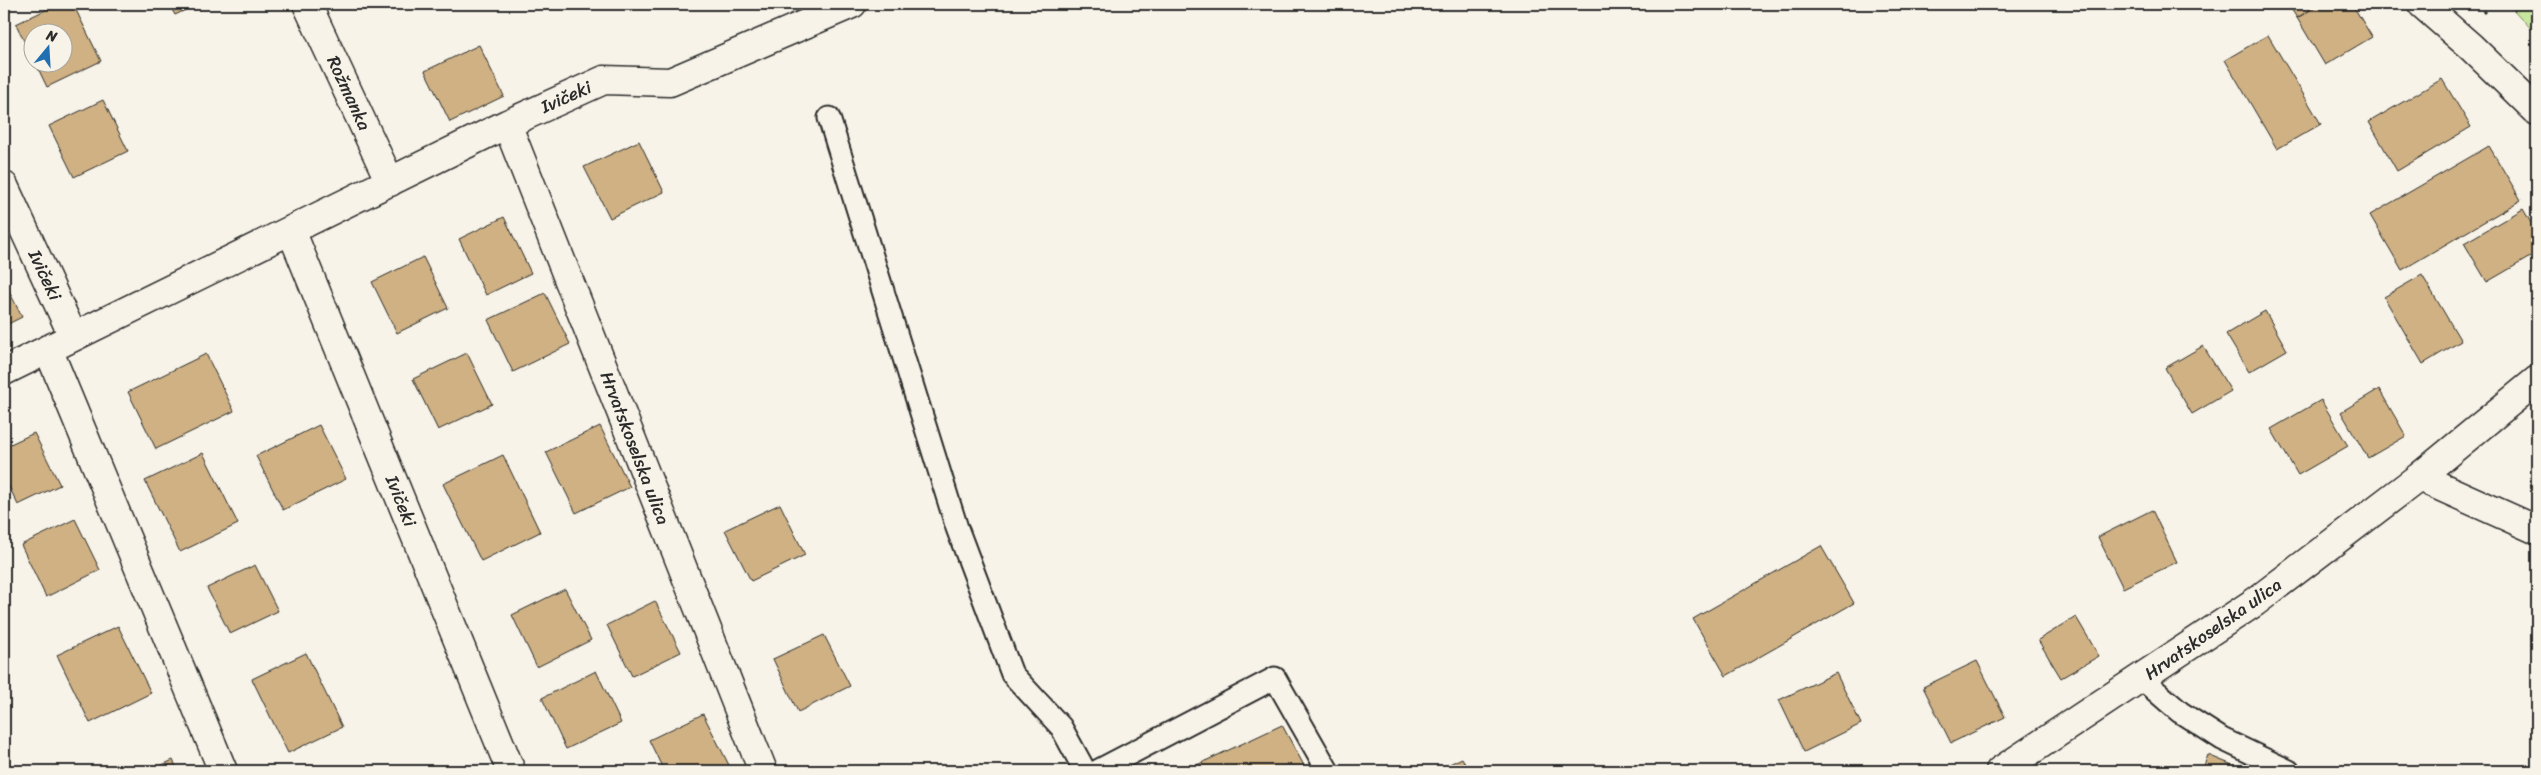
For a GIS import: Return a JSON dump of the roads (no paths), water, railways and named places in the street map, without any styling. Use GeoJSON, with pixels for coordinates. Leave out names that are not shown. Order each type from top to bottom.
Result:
{"type":"FeatureCollection","features":[{"type":"Feature","properties":{"kind":"street","name":"Rožmanka"},"geometry":{"type":"LineString","coordinates":[[307,4],[390,182]]}},
{"type":"Feature","properties":{"kind":"street","name":"Ivičeki"},"geometry":{"type":"LineString","coordinates":[[4,371],[508,124],[604,80],[670,82],[852,4]]}},
{"type":"Feature","properties":{"kind":"street"},"geometry":{"type":"LineString","coordinates":[[2422,4],[2471,47],[2537,111]]}},
{"type":"Feature","properties":{"kind":"street","name":"Hrvatskoselska ulica"},"geometry":{"type":"LineString","coordinates":[[508,124],[762,771]]}},
{"type":"Feature","properties":{"kind":"street","name":"Ivičeki"},"geometry":{"type":"LineString","coordinates":[[4,186],[74,336]]}},
{"type":"Feature","properties":{"kind":"street","name":"Ivičeki"},"geometry":{"type":"LineString","coordinates":[[291,230],[511,771]]}},
{"type":"Feature","properties":{"kind":"street"},"geometry":{"type":"LineString","coordinates":[[48,349],[223,771]]}},
{"type":"Feature","properties":{"kind":"street","name":"Hrvatskoselska ulica"},"geometry":{"type":"LineString","coordinates":[[2000,771],[2142,679],[2255,602],[2419,477],[2537,380]]}},
{"type":"Feature","properties":{"kind":"street"},"geometry":{"type":"LineString","coordinates":[[2419,477],[2537,530]]}},
{"type":"Feature","properties":{"kind":"lane"},"geometry":{"type":"LineString","coordinates":[[829,118],[957,528],[1012,674],[1061,727],[1085,771]]}},
{"type":"Feature","properties":{"kind":"lane"},"geometry":{"type":"LineString","coordinates":[[1097,771],[1275,678],[1328,771]]}},
{"type":"Feature","properties":{"kind":"lane"},"geometry":{"type":"LineString","coordinates":[[2142,679],[2180,712],[2222,740],[2289,771]]}}]}
